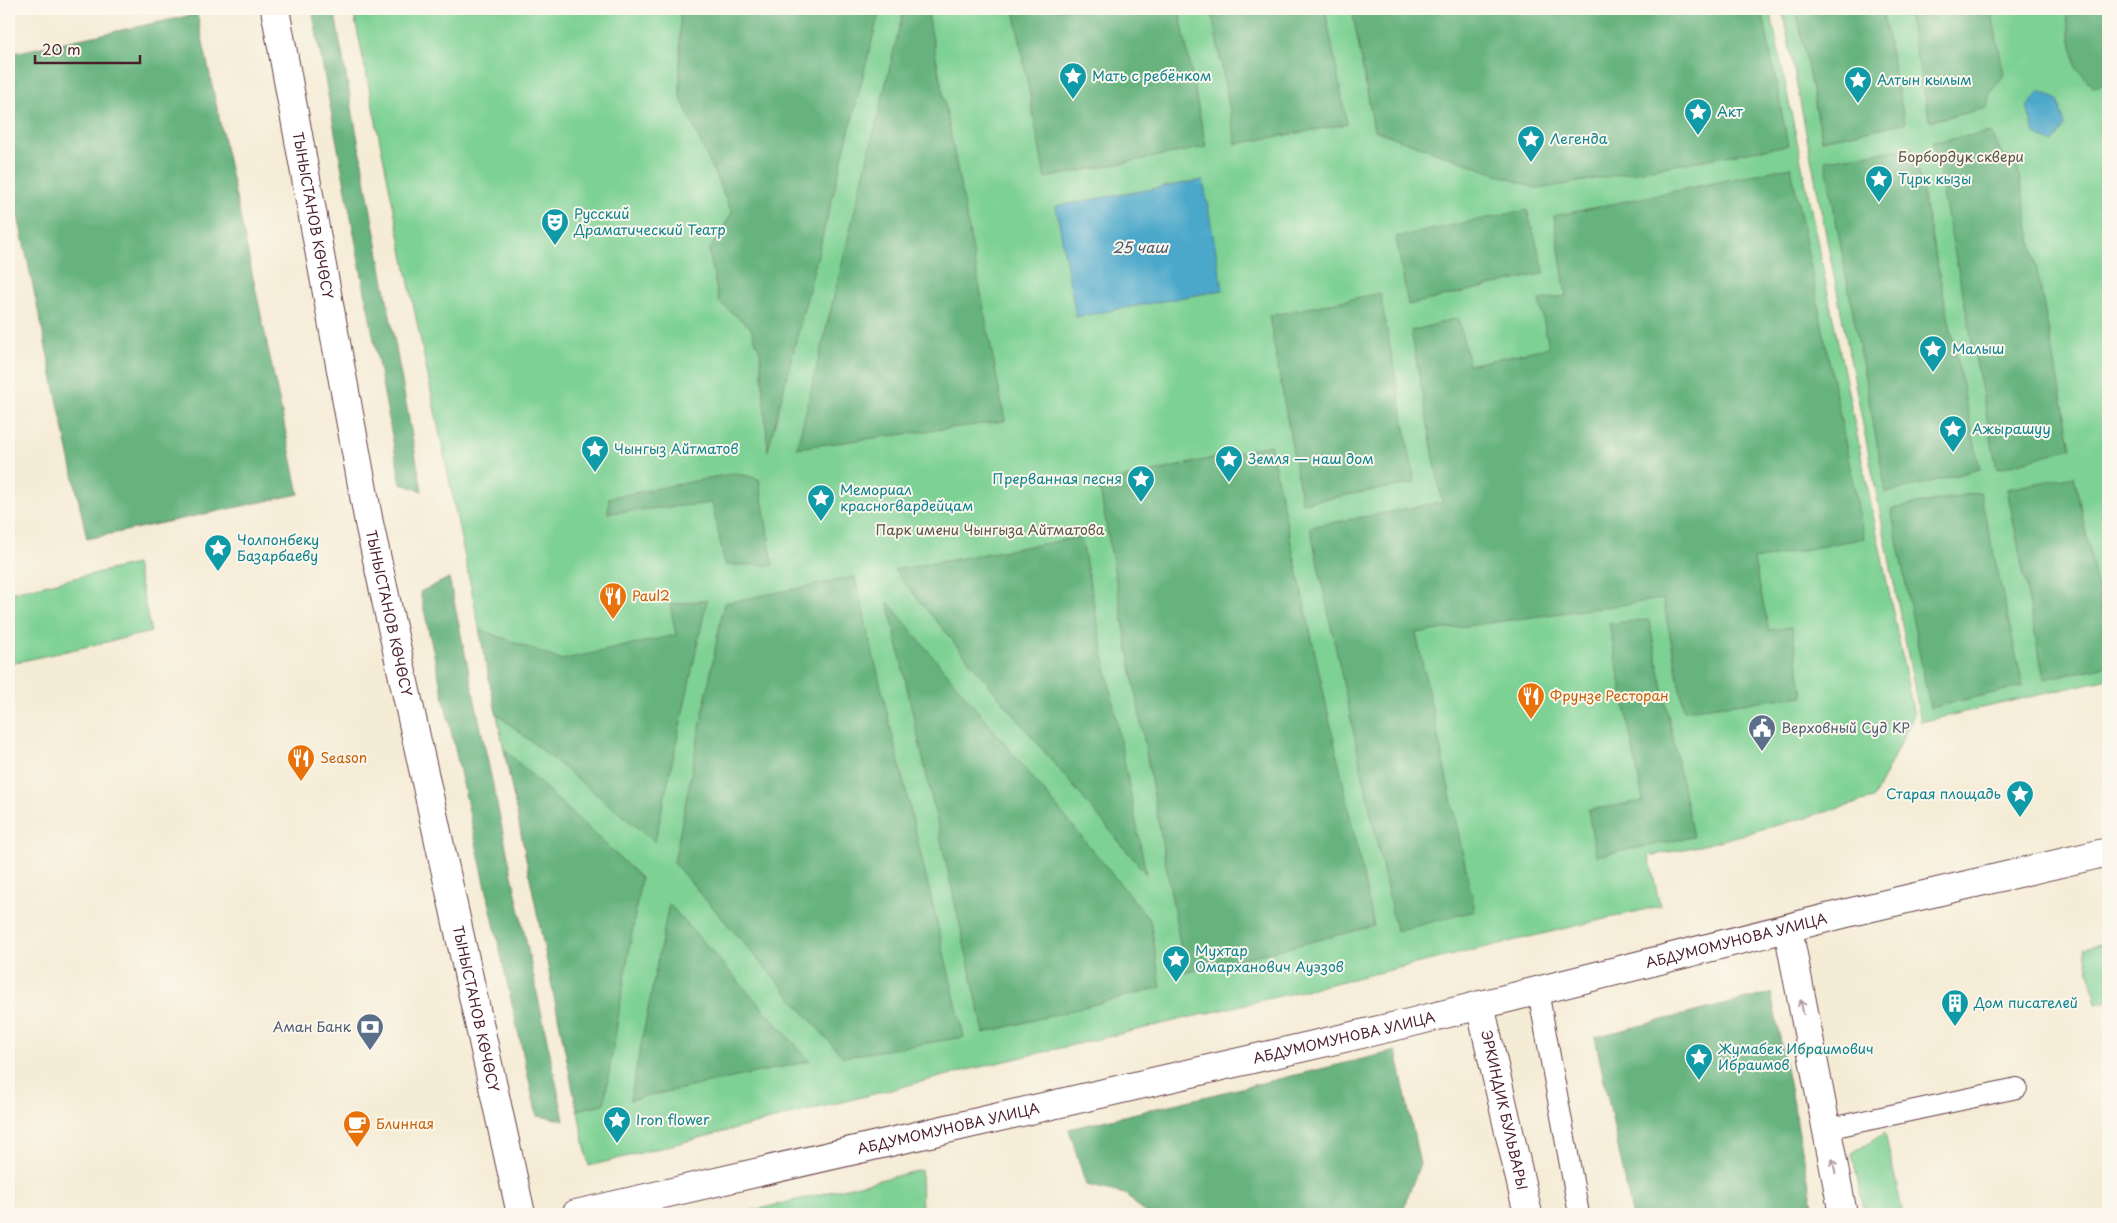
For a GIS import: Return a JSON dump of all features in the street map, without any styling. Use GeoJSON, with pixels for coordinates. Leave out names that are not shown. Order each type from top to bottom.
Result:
{"type":"FeatureCollection","features":[{"type":"Feature","properties":{"kind":"street","name":"ТЫНЫСТАНОВ КӨЧӨСҮ"},"geometry":{"type":"LineString","coordinates":[[275,9],[370,523],[521,1214]]}},
{"type":"Feature","properties":{"kind":"street","name":"АБДУМОМУНОВА УЛИЦА"},"geometry":{"type":"LineString","coordinates":[[576,1214],[1480,1005],[2108,852]]}},
{"type":"Feature","properties":{"kind":"street"},"geometry":{"type":"LineString","coordinates":[[1788,929],[1843,1214]]}},
{"type":"Feature","properties":{"kind":"street","name":"ЭРКИНДИК БУЛЬВАРЫ"},"geometry":{"type":"LineString","coordinates":[[1480,1005],[1528,1214]]}},
{"type":"Feature","properties":{"kind":"lane"},"geometry":{"type":"LineString","coordinates":[[1538,991],[1579,1214]]}},
{"type":"Feature","properties":{"kind":"lane"},"geometry":{"type":"LineString","coordinates":[[1826,1129],[2017,1088]]}},
{"type":"Feature","properties":{"kind":"green space"},"geometry":{"type":"Polygon","coordinates":[[[322,9],[334,9],[422,491],[401,484],[313,15],[322,9]]]}},
{"type":"Feature","properties":{"kind":"green space","name":"Парк имени Чынгыза Айтматова"},"geometry":{"type":"Polygon","coordinates":[[[353,9],[1770,9],[1914,715],[1873,799],[1704,845],[1649,856],[1660,906],[976,1068],[589,1166],[353,9]]]}},
{"type":"Feature","properties":{"kind":"green space"},"geometry":{"type":"Polygon","coordinates":[[[680,9],[880,9],[768,451],[760,351],[750,327],[719,302],[709,251],[732,213],[680,96],[680,9]]]}},
{"type":"Feature","properties":{"kind":"green space"},"geometry":{"type":"Polygon","coordinates":[[[904,9],[927,9],[1005,421],[797,448],[904,9]]]}},
{"type":"Feature","properties":{"kind":"green space"},"geometry":{"type":"Polygon","coordinates":[[[1014,9],[1179,9],[1206,147],[1045,178],[1014,9]]]}},
{"type":"Feature","properties":{"kind":"green space"},"geometry":{"type":"Polygon","coordinates":[[[1211,9],[1325,9],[1347,124],[1236,144],[1211,9]]]}},
{"type":"Feature","properties":{"kind":"green space"},"geometry":{"type":"Polygon","coordinates":[[[1352,9],[1762,9],[1788,145],[1538,189],[1374,130],[1352,9]]]}},
{"type":"Feature","properties":{"kind":"green space","name":"Борбордук сквери"},"geometry":{"type":"Polygon","coordinates":[[[1782,9],[2108,9],[2108,679],[1921,722],[1782,9]]]}},
{"type":"Feature","properties":{"kind":"green space"},"geometry":{"type":"Polygon","coordinates":[[[1796,9],[1882,9],[1905,123],[1822,140],[1796,9]]]}},
{"type":"Feature","properties":{"kind":"green space"},"geometry":{"type":"Polygon","coordinates":[[[1907,9],[1991,9],[2004,75],[1990,93],[1987,108],[1930,121],[1907,9]]]}},
{"type":"Feature","properties":{"kind":"green space"},"geometry":{"type":"Polygon","coordinates":[[[2065,9],[2108,9],[2108,84],[2093,87],[2076,67],[2065,9]]]}},
{"type":"Feature","properties":{"kind":"green space"},"geometry":{"type":"Polygon","coordinates":[[[197,14],[299,494],[87,539],[18,216],[9,218],[9,54],[197,14]]]}},
{"type":"Feature","properties":{"kind":"green space"},"geometry":{"type":"Polygon","coordinates":[[[2108,111],[2108,176],[2100,131],[2108,111]]]}},
{"type":"Feature","properties":{"kind":"green space"},"geometry":{"type":"Polygon","coordinates":[[[1991,132],[2002,154],[2016,160],[2071,448],[1997,469],[1933,142],[1991,132]]]}},
{"type":"Feature","properties":{"kind":"green space"},"geometry":{"type":"Polygon","coordinates":[[[1913,148],[1980,469],[1886,493],[1825,160],[1913,148]]]}},
{"type":"Feature","properties":{"kind":"green space"},"geometry":{"type":"Polygon","coordinates":[[[1791,167],[1864,538],[1754,560],[1769,630],[1792,627],[1803,696],[1684,710],[1663,599],[1416,633],[1475,911],[1396,931],[1310,527],[1442,502],[1411,331],[1458,318],[1469,365],[1549,347],[1539,300],[1566,296],[1554,216],[1791,167]]]}},
{"type":"Feature","properties":{"kind":"green space"},"geometry":{"type":"Polygon","coordinates":[[[1527,210],[1545,273],[1408,305],[1396,237],[1527,210]]]}},
{"type":"Feature","properties":{"kind":"green space"},"geometry":{"type":"Polygon","coordinates":[[[1380,293],[1415,483],[1302,503],[1269,316],[1380,293]]]}},
{"type":"Feature","properties":{"kind":"green space"},"geometry":{"type":"Polygon","coordinates":[[[1270,445],[1374,926],[1185,973],[1099,484],[1270,445]]]}},
{"type":"Feature","properties":{"kind":"green space"},"geometry":{"type":"Polygon","coordinates":[[[735,473],[759,479],[773,565],[725,565],[712,503],[608,513],[609,498],[735,473]]]}},
{"type":"Feature","properties":{"kind":"green space"},"geometry":{"type":"Polygon","coordinates":[[[2074,476],[2108,639],[2108,666],[2044,679],[2007,489],[2074,476]]]}},
{"type":"Feature","properties":{"kind":"green space"},"geometry":{"type":"Polygon","coordinates":[[[1980,492],[2023,686],[1930,708],[1891,509],[1980,492]]]}},
{"type":"Feature","properties":{"kind":"green space"},"geometry":{"type":"Polygon","coordinates":[[[1081,537],[1146,874],[894,570],[1081,537]]]}},
{"type":"Feature","properties":{"kind":"green space"},"geometry":{"type":"Polygon","coordinates":[[[136,564],[151,632],[9,664],[9,593],[136,564]]]}},
{"type":"Feature","properties":{"kind":"green space"},"geometry":{"type":"Polygon","coordinates":[[[855,577],[964,1037],[843,1057],[674,863],[724,603],[855,577]]]}},
{"type":"Feature","properties":{"kind":"green space"},"geometry":{"type":"Polygon","coordinates":[[[449,578],[564,1120],[537,1116],[420,592],[449,578]]]}},
{"type":"Feature","properties":{"kind":"green space"},"geometry":{"type":"Polygon","coordinates":[[[707,600],[655,842],[496,713],[479,629],[561,660],[676,635],[670,605],[707,600]]]}},
{"type":"Feature","properties":{"kind":"green space"},"geometry":{"type":"Polygon","coordinates":[[[888,602],[1150,920],[1161,987],[984,1033],[888,602]]]}},
{"type":"Feature","properties":{"kind":"green space"},"geometry":{"type":"Polygon","coordinates":[[[1649,620],[1693,837],[1596,856],[1588,810],[1643,801],[1609,623],[1649,620]]]}},
{"type":"Feature","properties":{"kind":"green space"},"geometry":{"type":"Polygon","coordinates":[[[504,749],[641,878],[604,1104],[577,1110],[504,749]]]}},
{"type":"Feature","properties":{"kind":"green space"},"geometry":{"type":"Polygon","coordinates":[[[669,904],[810,1061],[630,1100],[669,904]]]}},
{"type":"Feature","properties":{"kind":"green space"},"geometry":{"type":"Polygon","coordinates":[[[2108,942],[2108,1001],[2096,1004],[2084,948],[2108,942]]]}},
{"type":"Feature","properties":{"kind":"green space"},"geometry":{"type":"Polygon","coordinates":[[[1771,993],[1815,1214],[1632,1214],[1595,1037],[1771,993]]]}},
{"type":"Feature","properties":{"kind":"green space"},"geometry":{"type":"Polygon","coordinates":[[[1396,1051],[1420,1164],[1401,1214],[1146,1214],[1125,1194],[1086,1185],[1069,1129],[1396,1051]]]}},
{"type":"Feature","properties":{"kind":"green space"},"geometry":{"type":"Polygon","coordinates":[[[1885,1133],[1903,1214],[1865,1214],[1852,1153],[1885,1133]]]}},
{"type":"Feature","properties":{"kind":"green space"},"geometry":{"type":"Polygon","coordinates":[[[921,1170],[922,1214],[738,1214],[921,1170]]]}},
{"type":"Feature","properties":{"kind":"water"},"geometry":{"type":"Polygon","coordinates":[[[2040,91],[2058,100],[2065,125],[2053,143],[2035,134],[2027,107],[2040,91]]]}},
{"type":"Feature","properties":{"kind":"water","name":"25 чаш"},"geometry":{"type":"Polygon","coordinates":[[[1203,180],[1223,290],[1076,317],[1056,206],[1203,180]]]}},
{"type":"Feature","properties":{"kind":"place","name":"Мать с ребёнком"},"geometry":{"type":"Point","coordinates":[1073,100]}},
{"type":"Feature","properties":{"kind":"place","name":"Алтын кылым"},"geometry":{"type":"Point","coordinates":[1858,104]}},
{"type":"Feature","properties":{"kind":"place","name":"Акт"},"geometry":{"type":"Point","coordinates":[1698,136]}},
{"type":"Feature","properties":{"kind":"place","name":"Легенда"},"geometry":{"type":"Point","coordinates":[1531,163]}},
{"type":"Feature","properties":{"kind":"place","name":"Түрк кызы"},"geometry":{"type":"Point","coordinates":[1879,203]}},
{"type":"Feature","properties":{"kind":"place","name":"Русский Драматический Театр"},"geometry":{"type":"Point","coordinates":[555,246]}},
{"type":"Feature","properties":{"kind":"place","name":"Малыш"},"geometry":{"type":"Point","coordinates":[1933,373]}},
{"type":"Feature","properties":{"kind":"place","name":"Ажырашуу"},"geometry":{"type":"Point","coordinates":[1953,453]}},
{"type":"Feature","properties":{"kind":"place","name":"Чынгыз Айтматов"},"geometry":{"type":"Point","coordinates":[595,473]}},
{"type":"Feature","properties":{"kind":"place","name":"Земля — наш дом"},"geometry":{"type":"Point","coordinates":[1229,483]}},
{"type":"Feature","properties":{"kind":"place","name":"Прерванная песня"},"geometry":{"type":"Point","coordinates":[1141,503]}},
{"type":"Feature","properties":{"kind":"place","name":"Мемориал красногвардейцам"},"geometry":{"type":"Point","coordinates":[821,522]}},
{"type":"Feature","properties":{"kind":"place","name":"Чолпонбеку Базарбаеву"},"geometry":{"type":"Point","coordinates":[218,572]}},
{"type":"Feature","properties":{"kind":"place","name":"Paul2"},"geometry":{"type":"Point","coordinates":[613,620]}},
{"type":"Feature","properties":{"kind":"place","name":"Фрунзе Ресторан"},"geometry":{"type":"Point","coordinates":[1531,720]}},
{"type":"Feature","properties":{"kind":"place","name":"Верховный Суд КР"},"geometry":{"type":"Point","coordinates":[1762,752]}},
{"type":"Feature","properties":{"kind":"place","name":"Season"},"geometry":{"type":"Point","coordinates":[301,782]}},
{"type":"Feature","properties":{"kind":"place","name":"Старая площадь"},"geometry":{"type":"Point","coordinates":[2020,818]}},
{"type":"Feature","properties":{"kind":"place","name":"Мухтар Омарханович Ауэзов"},"geometry":{"type":"Point","coordinates":[1176,983]}},
{"type":"Feature","properties":{"kind":"place","name":"Дом писателей"},"geometry":{"type":"Point","coordinates":[1955,1027]}},
{"type":"Feature","properties":{"kind":"place","name":"Аман Банк"},"geometry":{"type":"Point","coordinates":[370,1051]}},
{"type":"Feature","properties":{"kind":"place","name":"Жумабек Ибраимович Ибраимов"},"geometry":{"type":"Point","coordinates":[1699,1081]}},
{"type":"Feature","properties":{"kind":"place","name":"Iron flower"},"geometry":{"type":"Point","coordinates":[617,1144]}},
{"type":"Feature","properties":{"kind":"place","name":"Блинная"},"geometry":{"type":"Point","coordinates":[357,1148]}}]}
